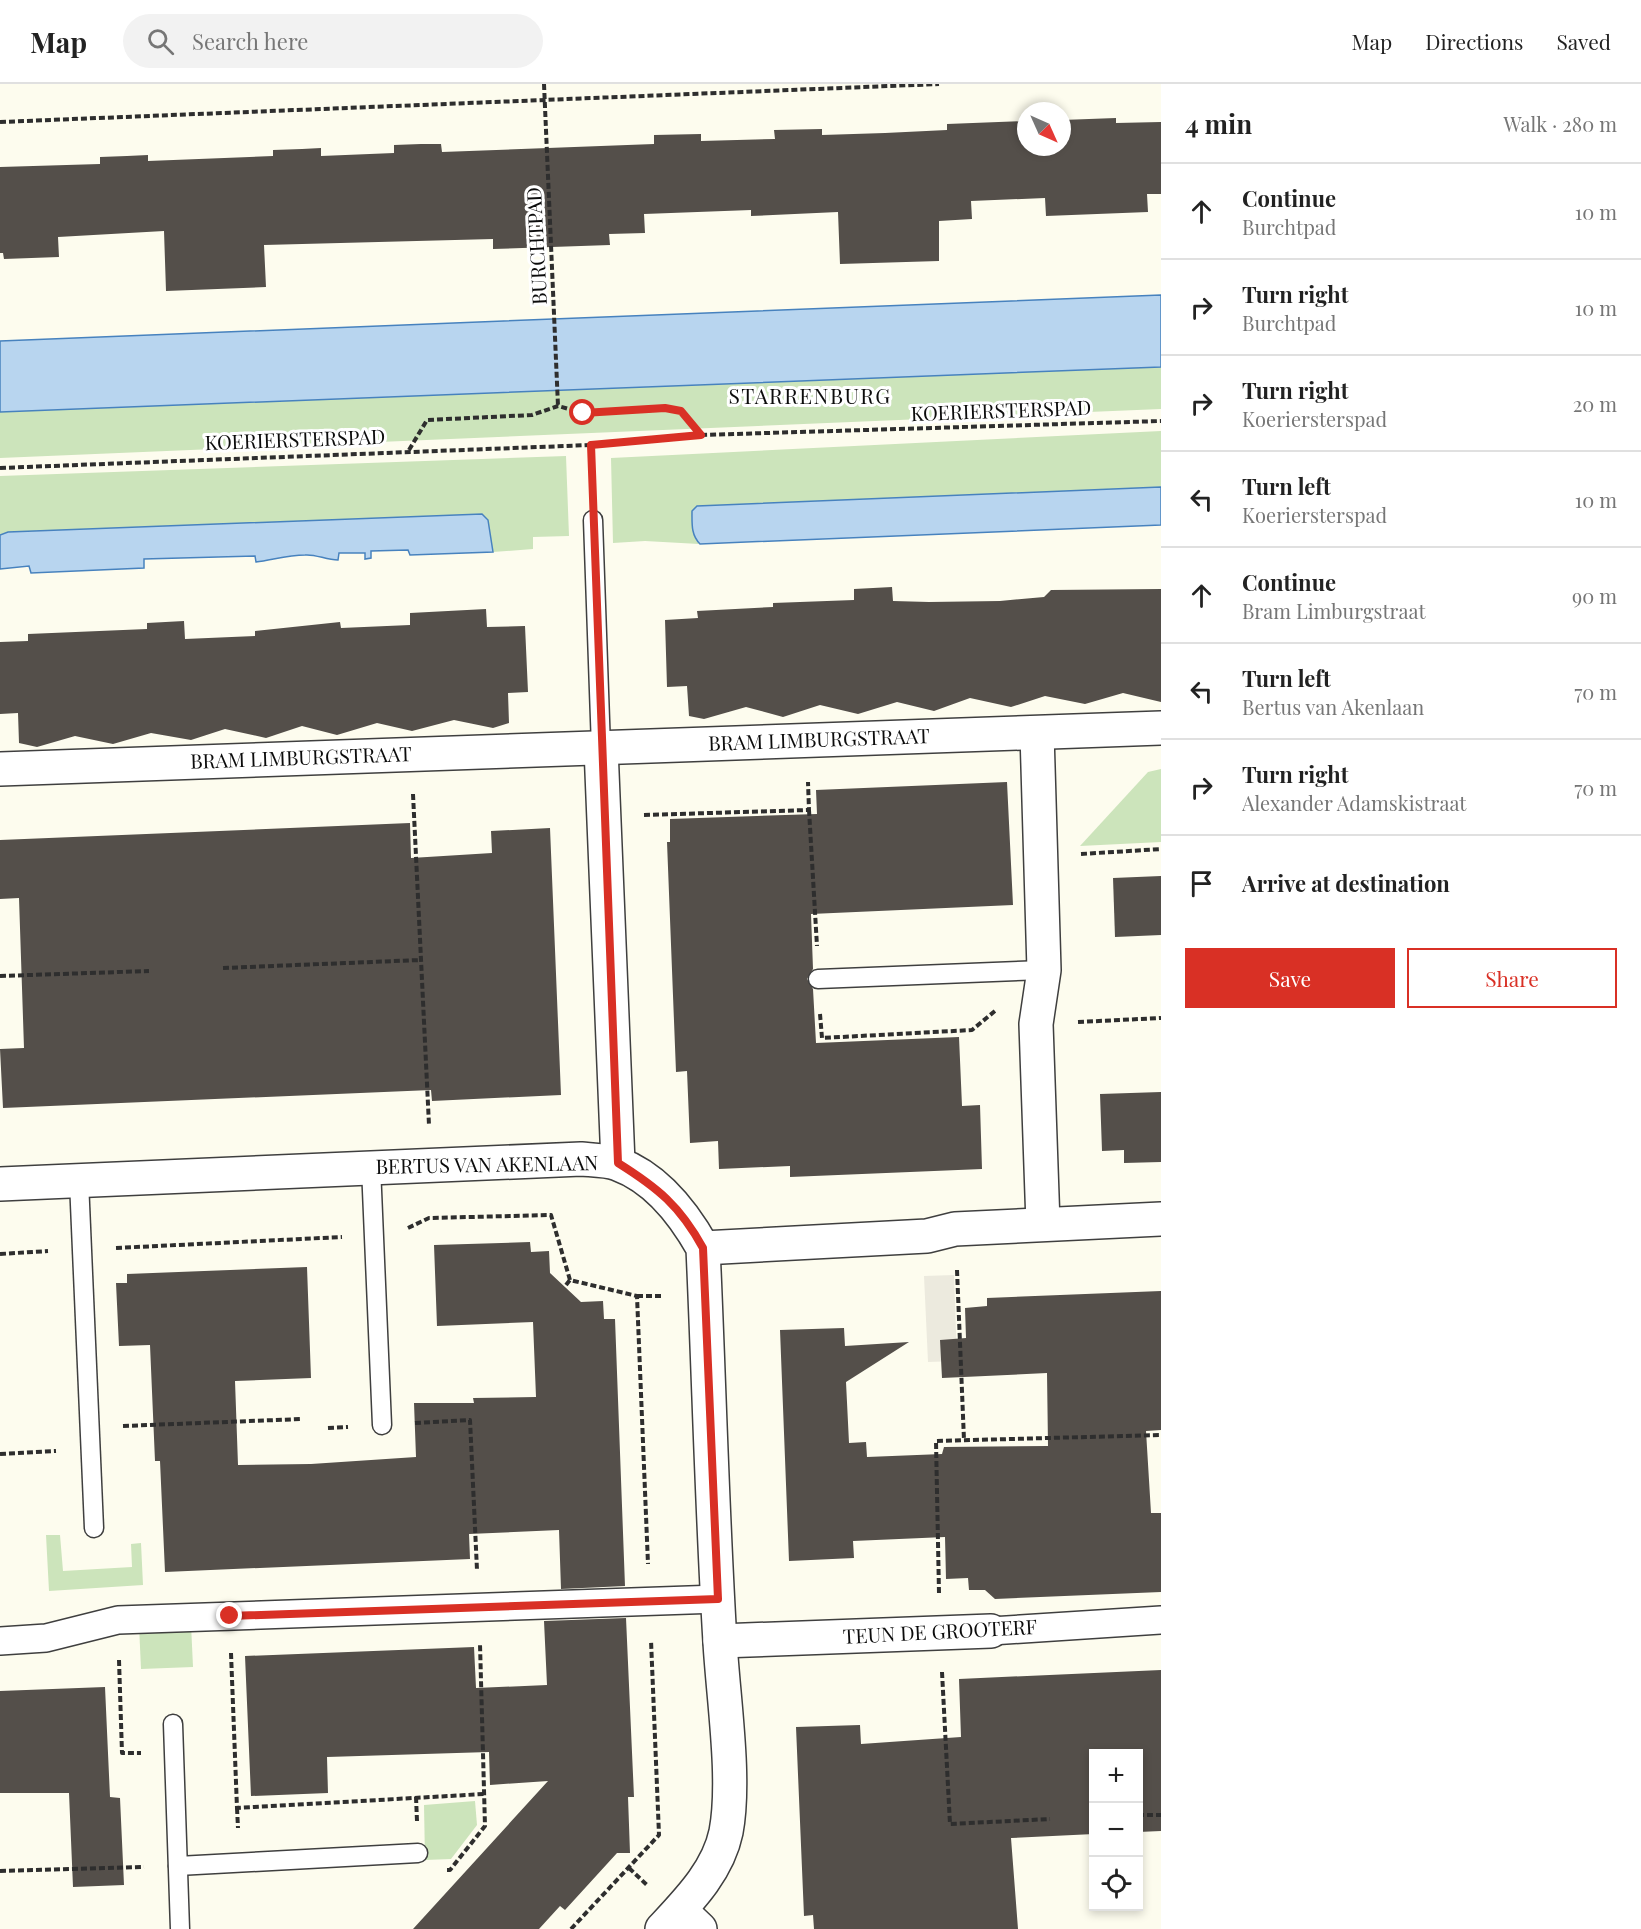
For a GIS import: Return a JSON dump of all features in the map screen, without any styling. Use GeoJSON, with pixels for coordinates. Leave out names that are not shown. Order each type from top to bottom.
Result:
{"type":"FeatureCollection","features":[{"type":"Feature","properties":{"kind":"street","name":"BRAM LIMBURGSTRAAT"},"geometry":{"type":"LineString","coordinates":[[0,769],[1161,728]]}},
{"type":"Feature","properties":{"kind":"street"},"geometry":{"type":"LineString","coordinates":[[1037,733],[1044,970],[1036,1024],[1043,1224]]}},
{"type":"Feature","properties":{"kind":"street"},"geometry":{"type":"LineString","coordinates":[[601,748],[618,1163]]}},
{"type":"Feature","properties":{"kind":"street","name":"BERTUS VAN AKENLAAN"},"geometry":{"type":"LineString","coordinates":[[0,1184],[581,1159],[618,1163],[656,1186],[692,1228],[703,1248],[728,1780],[726,1831],[714,1864],[680,1922]]}},
{"type":"Feature","properties":{"kind":"street"},"geometry":{"type":"LineString","coordinates":[[703,1248],[927,1236],[955,1229],[1161,1219]]}},
{"type":"Feature","properties":{"kind":"street"},"geometry":{"type":"LineString","coordinates":[[0,1641],[46,1638],[118,1620],[718,1599]]}},
{"type":"Feature","properties":{"kind":"street","name":"TEUN DE GROOTERF"},"geometry":{"type":"LineString","coordinates":[[720,1641],[991,1631],[1161,1620]]}},
{"type":"Feature","properties":{"kind":"lane"},"geometry":{"type":"LineString","coordinates":[[593,520],[601,748]]}},
{"type":"Feature","properties":{"kind":"lane"},"geometry":{"type":"LineString","coordinates":[[819,979],[1044,970]]}},
{"type":"Feature","properties":{"kind":"lane"},"geometry":{"type":"LineString","coordinates":[[371,1167],[382,1425]]}},
{"type":"Feature","properties":{"kind":"lane"},"geometry":{"type":"LineString","coordinates":[[79,1181],[94,1528]]}},
{"type":"Feature","properties":{"kind":"lane"},"geometry":{"type":"LineString","coordinates":[[173,1724],[180,1929]]}},
{"type":"Feature","properties":{"kind":"lane"},"geometry":{"type":"LineString","coordinates":[[178,1866],[418,1853]]}},
{"type":"Feature","properties":{"kind":"path","name":"BURCHTPAD"},"geometry":{"type":"LineString","coordinates":[[544,84],[558,406]]}},
{"type":"Feature","properties":{"kind":"path"},"geometry":{"type":"LineString","coordinates":[[0,122],[939,84]]}},
{"type":"Feature","properties":{"kind":"path"},"geometry":{"type":"LineString","coordinates":[[409,450],[427,420],[532,415],[558,406],[583,413],[665,408],[681,411],[701,435]]}},
{"type":"Feature","properties":{"kind":"path","name":"KOERIERSTERSPAD"},"geometry":{"type":"LineString","coordinates":[[0,468],[409,450],[591,445],[701,435],[1161,421]]}},
{"type":"Feature","properties":{"kind":"path"},"geometry":{"type":"LineString","coordinates":[[591,445],[593,520]]}},
{"type":"Feature","properties":{"kind":"path"},"geometry":{"type":"LineString","coordinates":[[807,740],[822,1038],[972,1030],[1044,970]]}},
{"type":"Feature","properties":{"kind":"path"},"geometry":{"type":"LineString","coordinates":[[411,754],[431,1165]]}},
{"type":"Feature","properties":{"kind":"path"},"geometry":{"type":"LineString","coordinates":[[604,816],[809,810]]}},
{"type":"Feature","properties":{"kind":"path"},"geometry":{"type":"LineString","coordinates":[[1095,853],[1161,849]]}},
{"type":"Feature","properties":{"kind":"path"},"geometry":{"type":"LineString","coordinates":[[223,968],[421,960]]}},
{"type":"Feature","properties":{"kind":"path"},"geometry":{"type":"LineString","coordinates":[[0,976],[149,971]]}},
{"type":"Feature","properties":{"kind":"path"},"geometry":{"type":"LineString","coordinates":[[1036,1024],[1161,1018]]}},
{"type":"Feature","properties":{"kind":"path"},"geometry":{"type":"LineString","coordinates":[[0,1254],[374,1236],[396,1234],[429,1218],[551,1215],[570,1280]]}},
{"type":"Feature","properties":{"kind":"path"},"geometry":{"type":"LineString","coordinates":[[955,1229],[964,1440]]}},
{"type":"Feature","properties":{"kind":"path"},"geometry":{"type":"LineString","coordinates":[[566,1285],[570,1280]]}},
{"type":"Feature","properties":{"kind":"path"},"geometry":{"type":"LineString","coordinates":[[570,1280],[637,1296],[659,1835],[571,1929]]}},
{"type":"Feature","properties":{"kind":"path"},"geometry":{"type":"LineString","coordinates":[[89,1427],[302,1419]]}},
{"type":"Feature","properties":{"kind":"path"},"geometry":{"type":"LineString","coordinates":[[0,1454],[90,1450]]}},
{"type":"Feature","properties":{"kind":"path"},"geometry":{"type":"LineString","coordinates":[[230,1616],[237,1808],[484,1794]]}},
{"type":"Feature","properties":{"kind":"path"},"geometry":{"type":"LineString","coordinates":[[118,1620],[122,1753],[174,1751]]}},
{"type":"Feature","properties":{"kind":"path"},"geometry":{"type":"LineString","coordinates":[[1143,1815],[1161,1815]]}},
{"type":"Feature","properties":{"kind":"path"},"geometry":{"type":"LineString","coordinates":[[0,1871],[178,1866]]}},
{"type":"Feature","properties":{"kind":"green space"},"geometry":{"type":"Polygon","coordinates":[[[1161,367],[1161,409],[0,458],[0,412],[1161,367]]]}},
{"type":"Feature","properties":{"kind":"green space"},"geometry":{"type":"Polygon","coordinates":[[[1161,431],[1161,487],[697,506],[692,511],[692,525],[693,533],[699,544],[645,541],[613,543],[611,458],[1161,431]]]}},
{"type":"Feature","properties":{"kind":"green space"},"geometry":{"type":"Polygon","coordinates":[[[566,456],[569,536],[533,537],[533,549],[493,552],[488,520],[482,514],[8,532],[0,535],[0,476],[566,456]]]}},
{"type":"Feature","properties":{"kind":"green space"},"geometry":{"type":"Polygon","coordinates":[[[1161,769],[1161,842],[1080,846],[1148,772],[1161,769]]]}},
{"type":"Feature","properties":{"kind":"green space"},"geometry":{"type":"Polygon","coordinates":[[[46,1535],[60,1535],[63,1571],[132,1567],[131,1544],[141,1543],[143,1585],[49,1591],[46,1535]]]}},
{"type":"Feature","properties":{"kind":"green space"},"geometry":{"type":"Polygon","coordinates":[[[191,1624],[193,1667],[141,1669],[139,1625],[191,1624]]]}},
{"type":"Feature","properties":{"kind":"green space"},"geometry":{"type":"Polygon","coordinates":[[[475,1801],[477,1825],[451,1859],[425,1860],[424,1805],[475,1801]]]}},
{"type":"Feature","properties":{"kind":"shaded area"},"geometry":{"type":"Polygon","coordinates":[[[954,1275],[957,1361],[928,1362],[924,1276],[954,1275]]]}},
{"type":"Feature","properties":{"kind":"water"},"geometry":{"type":"Polygon","coordinates":[[[1161,295],[1161,367],[0,412],[0,341],[1161,295]]]}},
{"type":"Feature","properties":{"kind":"water"},"geometry":{"type":"Polygon","coordinates":[[[1161,487],[1161,525],[700,544],[695,537],[692,525],[692,511],[697,506],[1161,487]]]}},
{"type":"Feature","properties":{"kind":"water"},"geometry":{"type":"Polygon","coordinates":[[[482,514],[488,520],[493,552],[410,555],[408,550],[371,551],[371,558],[365,559],[365,553],[339,553],[338,560],[305,555],[256,562],[255,556],[144,559],[144,568],[31,573],[29,566],[0,569],[0,535],[8,532],[482,514]]]}},
{"type":"Feature","properties":{"kind":"building"},"geometry":{"type":"Polygon","coordinates":[[[1116,118],[1116,123],[1161,122],[1161,194],[1147,194],[1148,212],[1046,216],[1045,198],[971,201],[972,219],[939,221],[939,261],[840,264],[838,212],[751,216],[751,210],[644,214],[645,233],[609,234],[610,245],[493,249],[493,239],[264,245],[266,287],[166,291],[164,231],[58,237],[59,257],[4,259],[3,253],[0,253],[0,167],[100,164],[100,157],[148,155],[148,161],[273,156],[273,150],[321,148],[321,156],[394,153],[394,145],[421,144],[441,144],[442,152],[654,144],[654,135],[701,134],[701,141],[775,139],[774,130],[822,129],[822,135],[885,133],[947,130],[947,124],[1017,121],[1017,156],[1071,156],[1071,120],[1116,118]]]}},
{"type":"Feature","properties":{"kind":"building"},"geometry":{"type":"Polygon","coordinates":[[[892,587],[893,601],[929,602],[1000,601],[1044,597],[1051,590],[1161,589],[1161,702],[1123,693],[1085,704],[1045,696],[1011,707],[970,698],[934,711],[897,702],[858,714],[820,705],[783,717],[746,707],[704,719],[689,716],[687,686],[667,687],[665,620],[698,618],[697,611],[773,607],[773,603],[854,600],[854,589],[892,587]]]}},
{"type":"Feature","properties":{"kind":"building"},"geometry":{"type":"Polygon","coordinates":[[[486,609],[487,627],[525,626],[528,692],[508,693],[509,723],[493,728],[454,720],[412,731],[377,723],[337,735],[302,726],[266,738],[225,729],[191,740],[151,733],[113,744],[75,736],[37,747],[19,743],[18,713],[0,714],[0,642],[28,641],[28,634],[147,629],[147,623],[184,621],[185,639],[255,636],[255,631],[340,622],[341,628],[410,625],[410,613],[486,609]]]}},
{"type":"Feature","properties":{"kind":"building"},"geometry":{"type":"Polygon","coordinates":[[[1007,782],[1013,905],[811,914],[813,969],[807,979],[813,989],[816,1043],[959,1037],[962,1106],[980,1105],[982,1169],[790,1177],[790,1166],[719,1169],[718,1141],[690,1143],[687,1071],[676,1072],[667,842],[670,842],[670,819],[817,814],[816,790],[1007,782]]]}},
{"type":"Feature","properties":{"kind":"building"},"geometry":{"type":"Polygon","coordinates":[[[410,823],[411,858],[492,853],[491,831],[550,828],[561,1095],[432,1101],[431,1090],[3,1108],[0,1049],[24,1048],[19,898],[0,899],[0,840],[410,823]]]}},
{"type":"Feature","properties":{"kind":"building"},"geometry":{"type":"Polygon","coordinates":[[[1161,876],[1161,935],[1115,937],[1113,878],[1161,876]]]}},
{"type":"Feature","properties":{"kind":"building"},"geometry":{"type":"Polygon","coordinates":[[[1161,1092],[1161,1162],[1124,1163],[1124,1150],[1102,1151],[1100,1094],[1161,1092]]]}},
{"type":"Feature","properties":{"kind":"building"},"geometry":{"type":"Polygon","coordinates":[[[530,1242],[531,1252],[549,1251],[550,1273],[581,1302],[603,1301],[604,1319],[615,1319],[625,1586],[561,1589],[559,1530],[469,1534],[470,1559],[165,1572],[160,1461],[155,1461],[150,1345],[119,1346],[116,1283],[127,1283],[127,1274],[307,1267],[311,1378],[235,1381],[238,1465],[311,1464],[416,1457],[414,1403],[474,1403],[473,1398],[536,1397],[533,1322],[437,1326],[434,1245],[530,1242]]]}},
{"type":"Feature","properties":{"kind":"building"},"geometry":{"type":"Polygon","coordinates":[[[1161,1291],[1161,1430],[1146,1431],[1151,1513],[1161,1513],[1161,1592],[995,1599],[985,1590],[969,1590],[968,1578],[946,1579],[945,1537],[853,1541],[854,1558],[789,1561],[780,1330],[844,1328],[845,1346],[909,1342],[846,1382],[849,1443],[866,1442],[867,1457],[942,1454],[944,1447],[1048,1446],[1047,1373],[942,1378],[940,1340],[966,1338],[965,1308],[987,1306],[987,1298],[1161,1291]]]}},
{"type":"Feature","properties":{"kind":"building"},"geometry":{"type":"Polygon","coordinates":[[[626,1618],[634,1797],[628,1797],[630,1853],[617,1853],[565,1910],[560,1906],[539,1929],[413,1929],[548,1781],[490,1785],[489,1752],[327,1757],[328,1793],[251,1796],[245,1656],[474,1647],[476,1688],[547,1685],[544,1621],[626,1618]]]}},
{"type":"Feature","properties":{"kind":"building"},"geometry":{"type":"Polygon","coordinates":[[[1161,1670],[1161,1831],[1143,1832],[1143,1749],[1089,1749],[1089,1834],[1011,1838],[1018,1929],[814,1929],[813,1915],[804,1916],[796,1727],[860,1725],[861,1744],[961,1737],[959,1679],[1161,1670]]]}},
{"type":"Feature","properties":{"kind":"building"},"geometry":{"type":"Polygon","coordinates":[[[105,1687],[110,1797],[120,1798],[124,1885],[73,1887],[69,1793],[0,1793],[0,1691],[105,1687]]]}},
{"type":"Feature","properties":{"kind":"district","name":"STARRENBURG"},"geometry":{"type":"Point","coordinates":[810,397]}},
{"type":"Feature","properties":{"kind":"route"},"geometry":{"type":"LineString","coordinates":[[230,1616],[718,1599],[703,1248],[692,1228],[656,1186],[618,1163],[591,445],[701,435],[681,411],[665,408],[583,413]]}}]}
